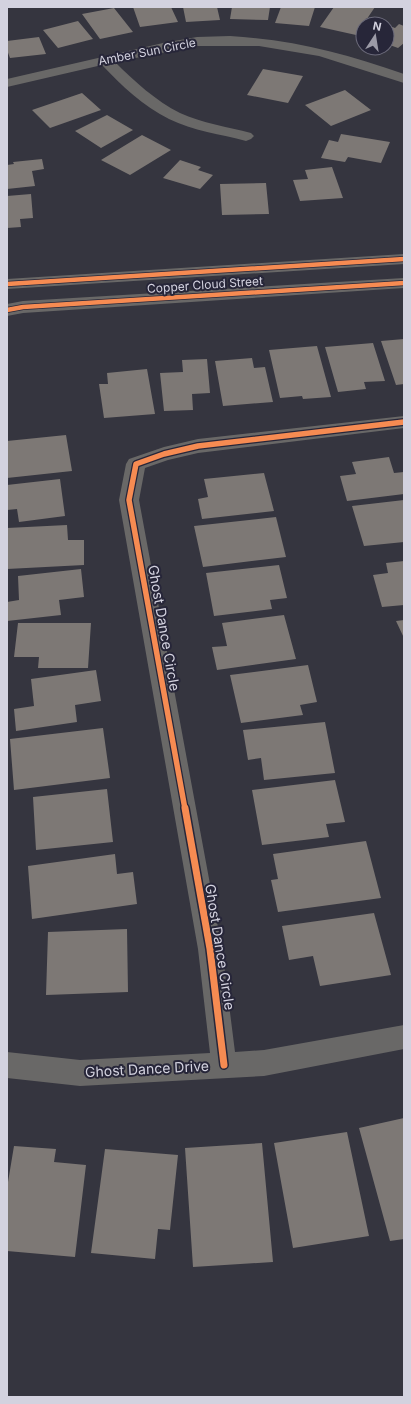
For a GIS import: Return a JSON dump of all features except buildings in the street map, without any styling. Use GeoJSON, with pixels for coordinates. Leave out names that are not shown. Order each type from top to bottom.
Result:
{"type":"FeatureCollection","features":[{"type":"Feature","properties":{"kind":"street","name":"Amber Sun Circle"},"geometry":{"type":"LineString","coordinates":[[7,83],[186,42],[222,40],[289,44],[360,63],[404,79]]}},
{"type":"Feature","properties":{"kind":"street"},"geometry":{"type":"LineString","coordinates":[[105,60],[123,80],[151,102],[176,116],[206,126],[246,136]]}},
{"type":"Feature","properties":{"kind":"street","name":"Copper Cloud Street"},"geometry":{"type":"LineString","coordinates":[[7,284],[404,260]]}},
{"type":"Feature","properties":{"kind":"street","name":"Copper Cloud Street"},"geometry":{"type":"LineString","coordinates":[[7,310],[23,307],[404,284]]}},
{"type":"Feature","properties":{"kind":"street","name":"Ghost Dance Circle"},"geometry":{"type":"LineString","coordinates":[[224,1065],[210,949],[129,500],[136,464],[164,454],[198,446],[404,422]]}},
{"type":"Feature","properties":{"kind":"street","name":"Ghost Dance Drive"},"geometry":{"type":"LineString","coordinates":[[7,1065],[80,1073],[264,1063],[404,1037]]}},
{"type":"Feature","properties":{"kind":"cycle path"},"geometry":{"type":"LineString","coordinates":[[7,284],[404,259]]}},
{"type":"Feature","properties":{"kind":"cycle path"},"geometry":{"type":"LineString","coordinates":[[7,310],[23,307],[404,283]]}},
{"type":"Feature","properties":{"kind":"cycle path"},"geometry":{"type":"LineString","coordinates":[[224,1065],[210,949],[129,500],[136,464],[164,454],[198,446],[277,438],[367,425],[404,422]]}}]}
